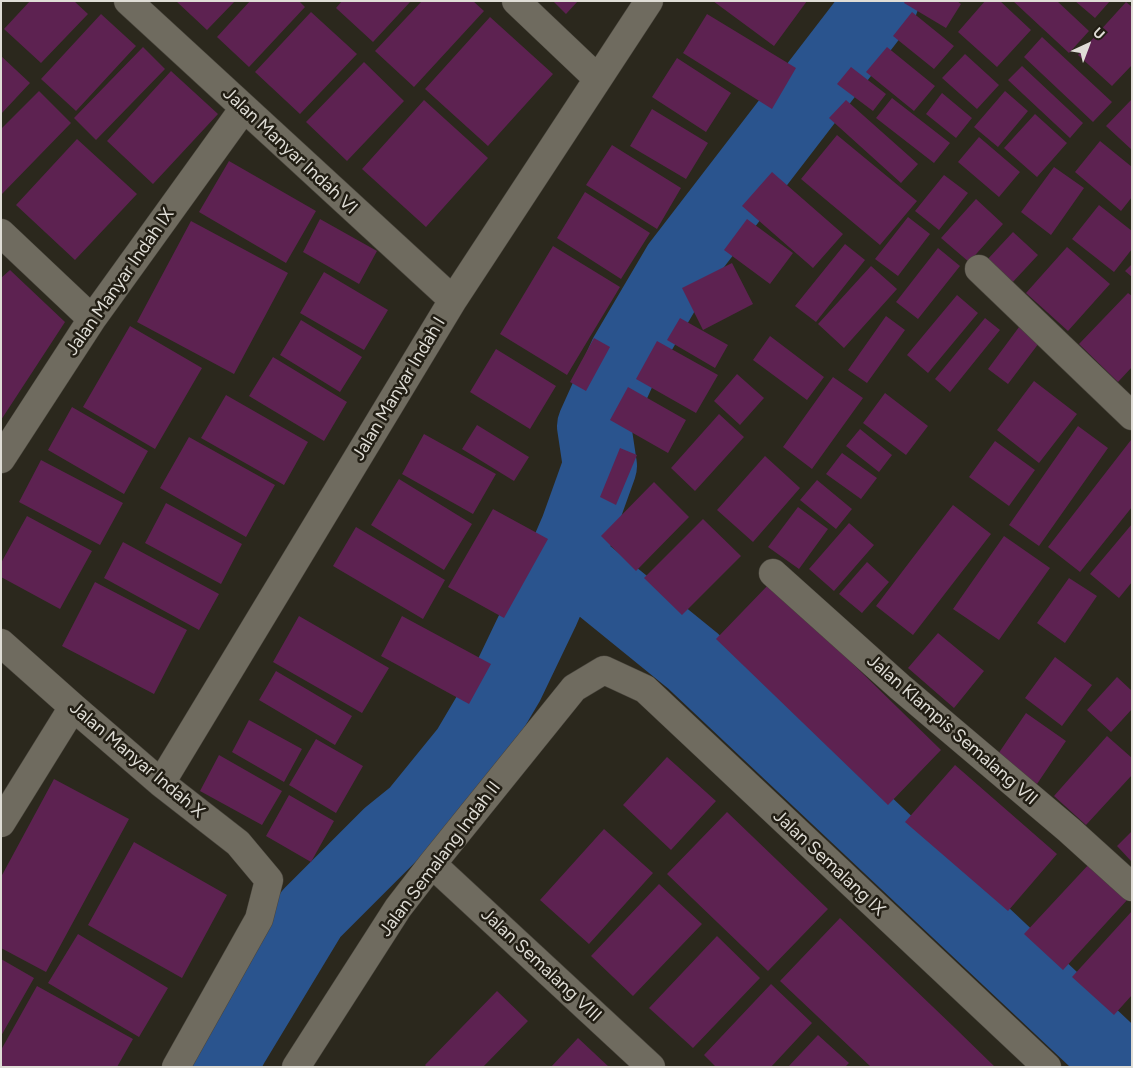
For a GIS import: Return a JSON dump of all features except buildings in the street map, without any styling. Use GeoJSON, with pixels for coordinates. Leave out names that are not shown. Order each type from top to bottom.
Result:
{"type":"FeatureCollection","features":[{"type":"Feature","properties":{"kind":"street","name":"Jalan Manyar Indah VI"},"geometry":{"type":"LineString","coordinates":[[128,1],[453,300]]}},
{"type":"Feature","properties":{"kind":"street"},"geometry":{"type":"LineString","coordinates":[[516,1],[598,79]]}},
{"type":"Feature","properties":{"kind":"street","name":"Jalan Manyar Indah I"},"geometry":{"type":"LineString","coordinates":[[161,783],[453,300],[649,1]]}},
{"type":"Feature","properties":{"kind":"street","name":"Jalan Manyar Indah IX"},"geometry":{"type":"LineString","coordinates":[[1,459],[92,319],[244,108]]}},
{"type":"Feature","properties":{"kind":"street"},"geometry":{"type":"LineString","coordinates":[[1,233],[92,319]]}},
{"type":"Feature","properties":{"kind":"street"},"geometry":{"type":"LineString","coordinates":[[979,269],[1132,416]]}},
{"type":"Feature","properties":{"kind":"street","name":"Jalan Klampis Semalang VII"},"geometry":{"type":"LineString","coordinates":[[773,573],[900,687],[1069,830],[1132,887]]}},
{"type":"Feature","properties":{"kind":"street","name":"Jalan Manyar Indah X"},"geometry":{"type":"LineString","coordinates":[[1,642],[161,783],[238,843],[269,880],[259,919],[176,1067]]}},
{"type":"Feature","properties":{"kind":"street","name":"Jalan Semalang Indah II"},"geometry":{"type":"LineString","coordinates":[[296,1067],[398,908],[432,864],[574,688],[604,670]]}},
{"type":"Feature","properties":{"kind":"street","name":"Jalan Semalang IX"},"geometry":{"type":"LineString","coordinates":[[604,670],[645,689],[1047,1067]]}},
{"type":"Feature","properties":{"kind":"street"},"geometry":{"type":"LineString","coordinates":[[1,823],[73,707]]}},
{"type":"Feature","properties":{"kind":"street","name":"Jalan Semalang VIII"},"geometry":{"type":"LineString","coordinates":[[432,864],[651,1067]]}},
{"type":"Feature","properties":{"kind":"waterway"},"geometry":{"type":"LineString","coordinates":[[220,1067],[311,914],[390,835],[416,814],[468,750],[507,684],[542,611],[577,530],[600,466],[594,426],[626,355],[679,265],[882,1]]}},
{"type":"Feature","properties":{"kind":"waterway"},"geometry":{"type":"LineString","coordinates":[[565,557],[693,661],[1124,1067]]}}]}
